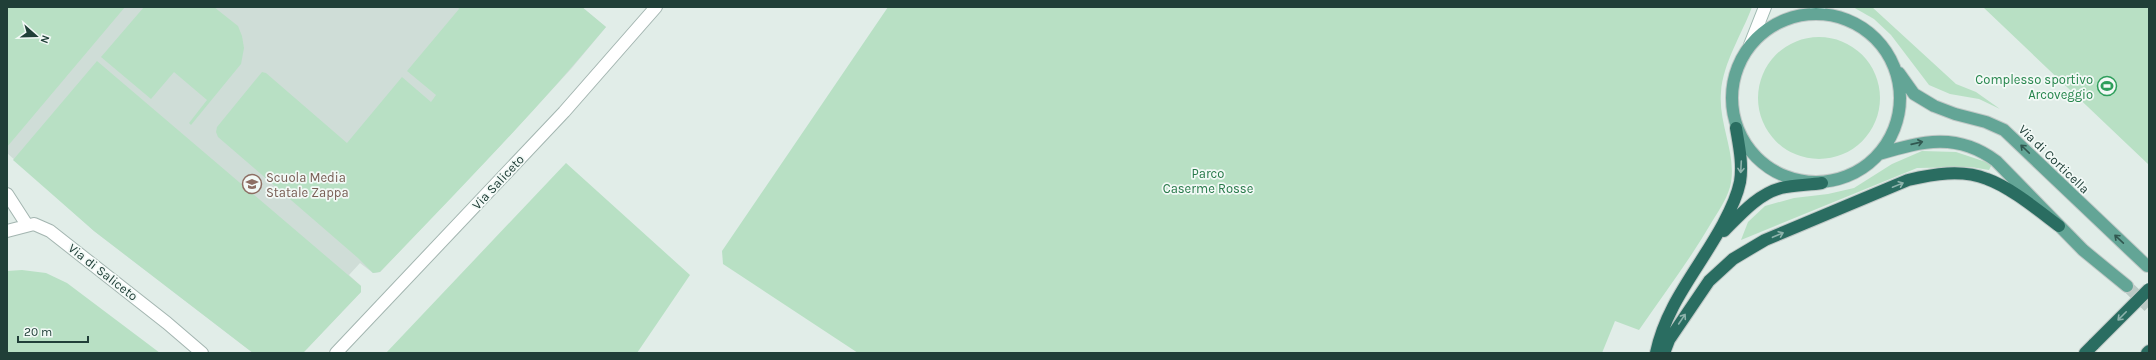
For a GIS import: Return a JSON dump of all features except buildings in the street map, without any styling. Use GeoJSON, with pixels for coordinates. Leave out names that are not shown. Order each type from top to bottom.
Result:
{"type":"FeatureCollection","features":[{"type":"Feature","properties":{"kind":"highway"},"geometry":{"type":"LineString","coordinates":[[1656,353],[1660,335],[1668,316],[1714,241],[1728,214],[1740,183],[1742,162],[1736,128]]}},
{"type":"Feature","properties":{"kind":"highway"},"geometry":{"type":"LineString","coordinates":[[1664,353],[1669,340],[1710,281],[1733,259],[1765,240],[1908,180],[1933,174],[1973,175],[1988,179],[2059,226]]}},
{"type":"Feature","properties":{"kind":"highway"},"geometry":{"type":"LineString","coordinates":[[1714,241],[1744,211],[1766,195],[1780,188],[1822,183]]}},
{"type":"Feature","properties":{"kind":"highway"},"geometry":{"type":"LineString","coordinates":[[2090,349],[2149,289]]}},
{"type":"Feature","properties":{"kind":"main road","name":"Via di Corticella"},"geometry":{"type":"LineString","coordinates":[[1879,154],[1863,168],[1844,179],[1822,183],[1800,182],[1780,175],[1767,167],[1747,147],[1736,128],[1732,107],[1732,85],[1739,64],[1750,45],[1765,31],[1782,21],[1819,10],[1841,17],[1857,25],[1880,44],[1914,94],[1934,106],[1955,114],[1986,122],[2004,130],[2147,266]]}},
{"type":"Feature","properties":{"kind":"main road"},"geometry":{"type":"LineString","coordinates":[[1879,154],[1892,134],[1899,112],[1900,88],[1894,65]]}},
{"type":"Feature","properties":{"kind":"main road"},"geometry":{"type":"LineString","coordinates":[[1879,154],[1924,142],[1945,141],[1984,152],[1996,161],[2083,250],[2127,286]]}},
{"type":"Feature","properties":{"kind":"street","name":"Via Saliceto"},"geometry":{"type":"LineString","coordinates":[[336,353],[564,112],[656,7]]}},
{"type":"Feature","properties":{"kind":"street"},"geometry":{"type":"LineString","coordinates":[[1750,45],[1766,7]]}},
{"type":"Feature","properties":{"kind":"street"},"geometry":{"type":"LineString","coordinates":[[7,194],[27,225],[7,231]]}},
{"type":"Feature","properties":{"kind":"street","name":"Via di Saliceto"},"geometry":{"type":"LineString","coordinates":[[27,225],[40,225],[50,231],[167,323],[202,353]]}},
{"type":"Feature","properties":{"kind":"shaded area","name":"Scuola Media Statale Zappa"},"geometry":{"type":"Polygon","coordinates":[[[7,7],[582,7],[606,27],[571,69],[501,145],[380,272],[373,273],[360,263],[349,275],[361,286],[361,292],[303,353],[253,353],[94,231],[7,153],[7,7]]]}},
{"type":"Feature","properties":{"kind":"green space"},"geometry":{"type":"Polygon","coordinates":[[[7,7],[125,7],[7,147],[7,7]]]}},
{"type":"Feature","properties":{"kind":"green space"},"geometry":{"type":"Polygon","coordinates":[[[144,7],[214,7],[238,26],[242,36],[244,48],[241,64],[191,125],[189,123],[207,100],[174,72],[151,99],[101,57],[144,7]]]}},
{"type":"Feature","properties":{"kind":"green space"},"geometry":{"type":"Polygon","coordinates":[[[458,7],[582,7],[606,27],[552,90],[467,182],[380,272],[373,273],[358,258],[218,137],[216,132],[217,127],[262,72],[266,73],[347,143],[402,77],[431,102],[436,95],[407,71],[459,9],[458,7]]]}},
{"type":"Feature","properties":{"kind":"green space","name":"Parco Caserme Rosse"},"geometry":{"type":"Polygon","coordinates":[[[888,7],[1752,7],[1729,59],[1722,81],[1722,116],[1732,163],[1730,187],[1726,197],[1676,278],[1639,330],[1615,321],[1602,353],[858,353],[723,264],[722,251],[888,7]]]}},
{"type":"Feature","properties":{"kind":"green space"},"geometry":{"type":"Polygon","coordinates":[[[1853,7],[1872,7],[1956,84],[1976,92],[2000,109],[1979,99],[1950,94],[1929,85],[1891,35],[1874,19],[1853,7]]]}},
{"type":"Feature","properties":{"kind":"green space","name":"Complesso sportivo Arcoveggio"},"geometry":{"type":"Polygon","coordinates":[[[1983,7],[2149,7],[2149,165],[1983,7]]]}},
{"type":"Feature","properties":{"kind":"green space"},"geometry":{"type":"Polygon","coordinates":[[[1819,37],[1831,38],[1842,42],[1853,47],[1862,55],[1870,64],[1875,75],[1879,86],[1879,110],[1875,121],[1870,132],[1862,141],[1853,149],[1842,154],[1831,158],[1819,159],[1807,158],[1796,154],[1785,149],[1776,141],[1768,132],[1763,121],[1759,110],[1758,98],[1759,86],[1763,75],[1768,64],[1776,55],[1785,47],[1796,42],[1807,38],[1819,37]]]}},
{"type":"Feature","properties":{"kind":"green space"},"geometry":{"type":"Polygon","coordinates":[[[97,61],[361,286],[361,292],[303,353],[253,353],[94,231],[13,160],[97,61]]]}},
{"type":"Feature","properties":{"kind":"green space"},"geometry":{"type":"Polygon","coordinates":[[[1922,151],[1956,152],[1992,164],[1989,170],[1971,167],[1917,168],[1741,240],[1748,222],[1765,206],[1794,198],[1828,194],[1854,188],[1892,164],[1922,151]]]}},
{"type":"Feature","properties":{"kind":"green space"},"geometry":{"type":"Polygon","coordinates":[[[566,163],[690,275],[637,353],[386,353],[566,163]]]}},
{"type":"Feature","properties":{"kind":"green space"},"geometry":{"type":"Polygon","coordinates":[[[22,270],[46,273],[67,283],[160,353],[7,353],[7,271],[22,270]]]}},
{"type":"Feature","properties":{"kind":"tunnel"},"geometry":{"type":"LineString","coordinates":[[2127,286],[2149,307]]}},
{"type":"Feature","properties":{"kind":"place","name":"Complesso sportivo Arcoveggio"},"geometry":{"type":"Point","coordinates":[2107,86]}},
{"type":"Feature","properties":{"kind":"place","name":"Scuola Media Statale Zappa"},"geometry":{"type":"Point","coordinates":[252,184]}}]}
